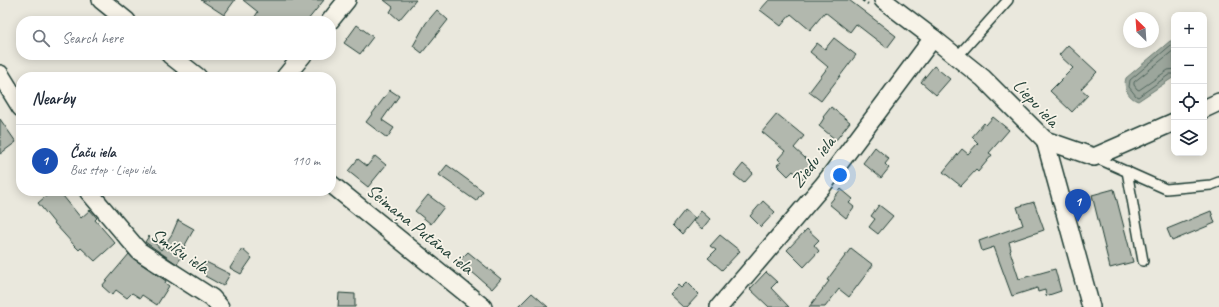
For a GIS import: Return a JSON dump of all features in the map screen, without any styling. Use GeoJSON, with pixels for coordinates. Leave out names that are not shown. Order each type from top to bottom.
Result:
{"type":"FeatureCollection","features":[{"type":"Feature","properties":{"kind":"street"},"geometry":{"type":"LineString","coordinates":[[101,0],[121,16]]}},
{"type":"Feature","properties":{"kind":"street"},"geometry":{"type":"LineString","coordinates":[[334,16],[347,0]]}},
{"type":"Feature","properties":{"kind":"street","name":"Liepu iela"},"geometry":{"type":"LineString","coordinates":[[883,0],[982,78],[1045,140],[1090,307]]}},
{"type":"Feature","properties":{"kind":"street","name":"Ziedu iela"},"geometry":{"type":"LineString","coordinates":[[719,307],[824,184],[933,38]]}},
{"type":"Feature","properties":{"kind":"street"},"geometry":{"type":"LineString","coordinates":[[176,60],[192,72]]}},
{"type":"Feature","properties":{"kind":"street"},"geometry":{"type":"LineString","coordinates":[[289,72],[299,60]]}},
{"type":"Feature","properties":{"kind":"street"},"geometry":{"type":"LineString","coordinates":[[0,74],[16,100]]}},
{"type":"Feature","properties":{"kind":"street"},"geometry":{"type":"LineString","coordinates":[[1207,108],[1219,102]]}},
{"type":"Feature","properties":{"kind":"street"},"geometry":{"type":"LineString","coordinates":[[1045,140],[1094,157],[1171,123]]}},
{"type":"Feature","properties":{"kind":"street","name":"Seimaņa Putāna iela"},"geometry":{"type":"LineString","coordinates":[[336,188],[483,307]]}},
{"type":"Feature","properties":{"kind":"street","name":"Smilšu iela"},"geometry":{"type":"LineString","coordinates":[[92,196],[139,251],[212,298],[220,307]]}},
{"type":"Feature","properties":{"kind":"lane"},"geometry":{"type":"LineString","coordinates":[[957,58],[1008,0]]}},
{"type":"Feature","properties":{"kind":"lane"},"geometry":{"type":"LineString","coordinates":[[1094,157],[1166,189],[1211,185],[1219,182]]}},
{"type":"Feature","properties":{"kind":"lane"},"geometry":{"type":"LineString","coordinates":[[1127,171],[1143,261]]}},
{"type":"Feature","properties":{"kind":"water"},"geometry":{"type":"Polygon","coordinates":[[[1171,41],[1171,79],[1138,101],[1134,100],[1127,92],[1125,85],[1126,78],[1171,41]]]}},
{"type":"Feature","properties":{"kind":"building"},"geometry":{"type":"Polygon","coordinates":[[[201,0],[235,0],[224,15],[201,0]]]}},
{"type":"Feature","properties":{"kind":"building"},"geometry":{"type":"Polygon","coordinates":[[[243,0],[324,0],[311,16],[255,16],[258,12],[243,0]]]}},
{"type":"Feature","properties":{"kind":"building"},"geometry":{"type":"Polygon","coordinates":[[[384,0],[416,0],[399,20],[390,12],[393,7],[384,0]]]}},
{"type":"Feature","properties":{"kind":"building"},"geometry":{"type":"Polygon","coordinates":[[[769,0],[849,0],[896,36],[887,48],[856,24],[850,32],[825,12],[810,30],[791,14],[781,26],[760,10],[769,0]]]}},
{"type":"Feature","properties":{"kind":"building"},"geometry":{"type":"Polygon","coordinates":[[[437,10],[448,20],[422,53],[413,46],[426,23],[437,10]]]}},
{"type":"Feature","properties":{"kind":"building"},"geometry":{"type":"Polygon","coordinates":[[[357,25],[373,37],[360,54],[344,43],[357,25]]]}},
{"type":"Feature","properties":{"kind":"building"},"geometry":{"type":"Polygon","coordinates":[[[834,38],[856,55],[821,101],[809,92],[828,67],[810,52],[817,43],[825,49],[834,38]]]}},
{"type":"Feature","properties":{"kind":"building"},"geometry":{"type":"Polygon","coordinates":[[[1068,45],[1097,72],[1081,89],[1088,95],[1072,112],[1050,91],[1073,68],[1059,55],[1068,45]]]}},
{"type":"Feature","properties":{"kind":"building"},"geometry":{"type":"Polygon","coordinates":[[[934,66],[950,79],[936,95],[921,82],[934,66]]]}},
{"type":"Feature","properties":{"kind":"building"},"geometry":{"type":"Polygon","coordinates":[[[390,90],[399,96],[382,120],[394,128],[387,138],[366,122],[390,90]]]}},
{"type":"Feature","properties":{"kind":"building"},"geometry":{"type":"Polygon","coordinates":[[[831,107],[850,122],[836,140],[819,126],[824,118],[823,117],[831,107]]]}},
{"type":"Feature","properties":{"kind":"building"},"geometry":{"type":"Polygon","coordinates":[[[777,114],[804,136],[794,148],[815,167],[803,180],[793,171],[788,176],[777,165],[781,162],[778,159],[785,151],[762,132],[777,114]]]}},
{"type":"Feature","properties":{"kind":"building"},"geometry":{"type":"Polygon","coordinates":[[[993,117],[1009,130],[989,153],[992,155],[978,172],[976,170],[961,186],[943,172],[962,149],[968,154],[978,143],[972,137],[984,123],[986,125],[993,117]]]}},
{"type":"Feature","properties":{"kind":"building"},"geometry":{"type":"Polygon","coordinates":[[[0,119],[16,142],[0,154],[0,119]]]}},
{"type":"Feature","properties":{"kind":"building"},"geometry":{"type":"Polygon","coordinates":[[[875,147],[889,159],[885,164],[889,168],[881,178],[863,163],[875,147]]]}},
{"type":"Feature","properties":{"kind":"building"},"geometry":{"type":"Polygon","coordinates":[[[375,156],[386,165],[368,187],[348,171],[358,159],[367,166],[375,156]]]}},
{"type":"Feature","properties":{"kind":"building"},"geometry":{"type":"Polygon","coordinates":[[[743,164],[753,173],[744,183],[734,175],[743,164]]]}},
{"type":"Feature","properties":{"kind":"building"},"geometry":{"type":"Polygon","coordinates":[[[447,165],[483,191],[476,201],[439,175],[447,165]]]}},
{"type":"Feature","properties":{"kind":"building"},"geometry":{"type":"Polygon","coordinates":[[[841,189],[853,199],[849,203],[854,207],[846,218],[829,204],[841,189]]]}},
{"type":"Feature","properties":{"kind":"building"},"geometry":{"type":"Polygon","coordinates":[[[1114,189],[1133,262],[1110,268],[1092,195],[1114,189]]]}},
{"type":"Feature","properties":{"kind":"building"},"geometry":{"type":"Polygon","coordinates":[[[428,195],[444,207],[431,224],[415,211],[428,195]]]}},
{"type":"Feature","properties":{"kind":"building"},"geometry":{"type":"Polygon","coordinates":[[[46,196],[63,196],[81,218],[90,210],[97,218],[95,220],[115,243],[95,261],[81,248],[79,250],[74,245],[38,203],[46,196]]]}},
{"type":"Feature","properties":{"kind":"building"},"geometry":{"type":"Polygon","coordinates":[[[763,201],[775,212],[761,227],[750,216],[763,201]]]}},
{"type":"Feature","properties":{"kind":"building"},"geometry":{"type":"Polygon","coordinates":[[[1034,202],[1044,230],[1009,242],[1010,251],[1019,279],[1055,269],[1061,291],[1046,296],[1045,290],[1038,292],[1037,288],[1012,296],[994,247],[982,251],[979,241],[1023,225],[1017,207],[1034,202]]]}},
{"type":"Feature","properties":{"kind":"building"},"geometry":{"type":"Polygon","coordinates":[[[879,205],[893,216],[878,234],[869,227],[875,219],[871,216],[879,205]]]}},
{"type":"Feature","properties":{"kind":"building"},"geometry":{"type":"Polygon","coordinates":[[[685,210],[695,218],[682,234],[673,225],[685,210]]]}},
{"type":"Feature","properties":{"kind":"building"},"geometry":{"type":"Polygon","coordinates":[[[701,211],[710,219],[702,229],[693,221],[701,211]]]}},
{"type":"Feature","properties":{"kind":"building"},"geometry":{"type":"Polygon","coordinates":[[[1211,211],[1215,223],[1172,241],[1167,229],[1211,211]]]}},
{"type":"Feature","properties":{"kind":"building"},"geometry":{"type":"Polygon","coordinates":[[[178,220],[194,229],[180,254],[182,256],[177,264],[145,242],[149,236],[161,250],[172,234],[178,220]]]}},
{"type":"Feature","properties":{"kind":"building"},"geometry":{"type":"Polygon","coordinates":[[[807,229],[819,240],[814,245],[819,251],[804,267],[787,250],[807,229]]]}},
{"type":"Feature","properties":{"kind":"building"},"geometry":{"type":"Polygon","coordinates":[[[720,235],[740,251],[722,270],[708,258],[716,250],[710,246],[720,235]]]}},
{"type":"Feature","properties":{"kind":"building"},"geometry":{"type":"Polygon","coordinates":[[[851,248],[873,265],[849,297],[839,289],[825,307],[809,307],[829,281],[827,280],[851,248]]]}},
{"type":"Feature","properties":{"kind":"building"},"geometry":{"type":"Polygon","coordinates":[[[242,249],[252,258],[241,274],[230,268],[242,249]]]}},
{"type":"Feature","properties":{"kind":"building"},"geometry":{"type":"Polygon","coordinates":[[[468,252],[501,279],[492,289],[459,261],[468,252]]]}},
{"type":"Feature","properties":{"kind":"building"},"geometry":{"type":"Polygon","coordinates":[[[129,254],[166,281],[165,283],[169,286],[157,305],[142,295],[140,298],[132,293],[127,298],[116,290],[112,295],[102,286],[129,254]]]}},
{"type":"Feature","properties":{"kind":"building"},"geometry":{"type":"Polygon","coordinates":[[[206,262],[230,274],[223,286],[205,276],[206,275],[202,272],[206,262]]]}},
{"type":"Feature","properties":{"kind":"building"},"geometry":{"type":"Polygon","coordinates":[[[766,272],[777,282],[771,288],[789,307],[769,307],[750,289],[766,272]]]}},
{"type":"Feature","properties":{"kind":"building"},"geometry":{"type":"Polygon","coordinates":[[[687,282],[699,294],[687,307],[683,307],[669,294],[678,285],[681,288],[687,282]]]}},
{"type":"Feature","properties":{"kind":"building"},"geometry":{"type":"Polygon","coordinates":[[[339,293],[355,294],[355,307],[338,307],[339,293]]]}},
{"type":"Feature","properties":{"kind":"building"},"geometry":{"type":"Polygon","coordinates":[[[532,293],[548,307],[518,307],[532,293]]]}},
{"type":"Feature","properties":{"kind":"place","name":"Čaču iela"},"geometry":{"type":"Point","coordinates":[1078,222]}}]}
